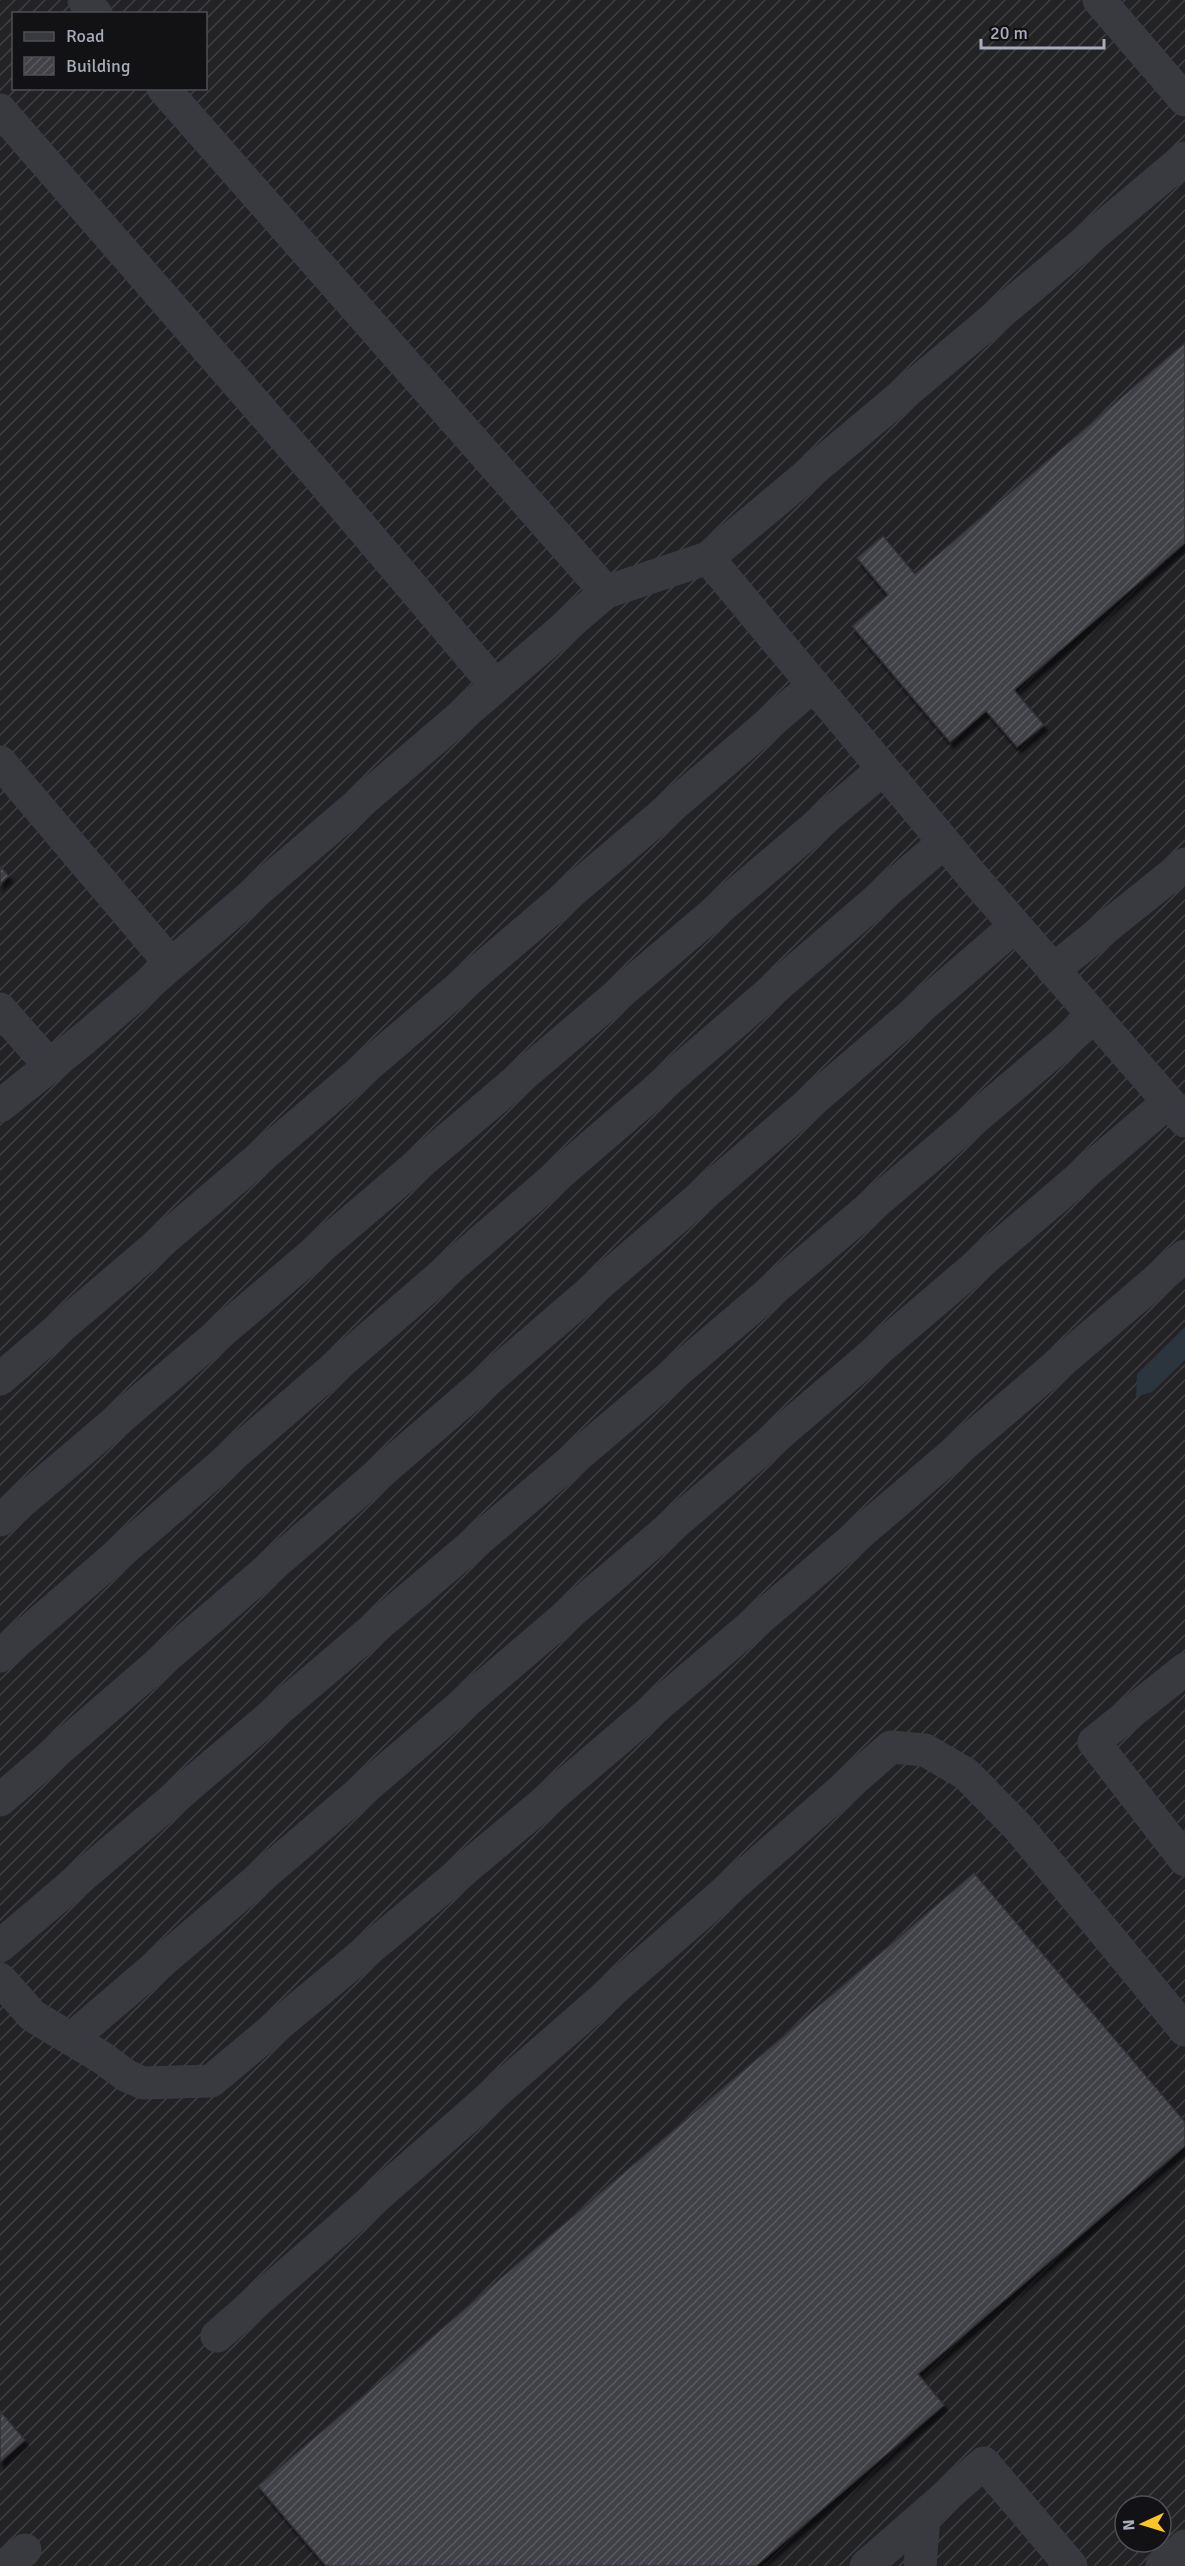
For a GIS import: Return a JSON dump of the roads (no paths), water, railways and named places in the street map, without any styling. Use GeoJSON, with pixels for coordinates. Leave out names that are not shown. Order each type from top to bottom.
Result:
{"type":"FeatureCollection","features":[{"type":"Feature","properties":{"kind":"lane"},"geometry":{"type":"LineString","coordinates":[[84,0],[94,12]]}},
{"type":"Feature","properties":{"kind":"lane"},"geometry":{"type":"LineString","coordinates":[[1099,0],[1185,100]]}},
{"type":"Feature","properties":{"kind":"lane"},"geometry":{"type":"LineString","coordinates":[[165,90],[606,592]]}},
{"type":"Feature","properties":{"kind":"lane"},"geometry":{"type":"LineString","coordinates":[[0,110],[319,477],[496,686]]}},
{"type":"Feature","properties":{"kind":"lane"},"geometry":{"type":"LineString","coordinates":[[0,1106],[171,964],[606,592],[708,558],[1185,158]]}},
{"type":"Feature","properties":{"kind":"lane"},"geometry":{"type":"LineString","coordinates":[[70,2039],[1177,1112],[1015,926],[708,558]]}},
{"type":"Feature","properties":{"kind":"lane"},"geometry":{"type":"LineString","coordinates":[[0,1379],[814,685]]}},
{"type":"Feature","properties":{"kind":"lane"},"geometry":{"type":"LineString","coordinates":[[0,762],[171,964]]}},
{"type":"Feature","properties":{"kind":"lane"},"geometry":{"type":"LineString","coordinates":[[0,1520],[883,769]]}},
{"type":"Feature","properties":{"kind":"lane"},"geometry":{"type":"LineString","coordinates":[[0,1656],[944,842]]}},
{"type":"Feature","properties":{"kind":"lane"},"geometry":{"type":"LineString","coordinates":[[1053,970],[1185,864]]}},
{"type":"Feature","properties":{"kind":"lane"},"geometry":{"type":"LineString","coordinates":[[0,1800],[1015,926]]}},
{"type":"Feature","properties":{"kind":"lane"},"geometry":{"type":"LineString","coordinates":[[0,1009],[50,1066]]}},
{"type":"Feature","properties":{"kind":"lane"},"geometry":{"type":"LineString","coordinates":[[0,1946],[1094,1017]]}},
{"type":"Feature","properties":{"kind":"lane"},"geometry":{"type":"LineString","coordinates":[[0,1979],[33,2016],[127,2076],[143,2083],[212,2081],[527,1817],[1185,1256]]}},
{"type":"Feature","properties":{"kind":"lane"},"geometry":{"type":"LineString","coordinates":[[1185,1669],[1094,1742],[1185,1860]]}},
{"type":"Feature","properties":{"kind":"lane"},"geometry":{"type":"LineString","coordinates":[[217,2336],[891,1747],[925,1750],[966,1774],[1019,1828],[1185,2030]]}},
{"type":"Feature","properties":{"kind":"lane"},"geometry":{"type":"LineString","coordinates":[[866,2566],[984,2463],[1071,2566]]}},
{"type":"Feature","properties":{"kind":"lane"},"geometry":{"type":"LineString","coordinates":[[920,2566],[924,2516]]}},
{"type":"Feature","properties":{"kind":"lane"},"geometry":{"type":"LineString","coordinates":[[1162,2566],[1185,2546]]}}]}
